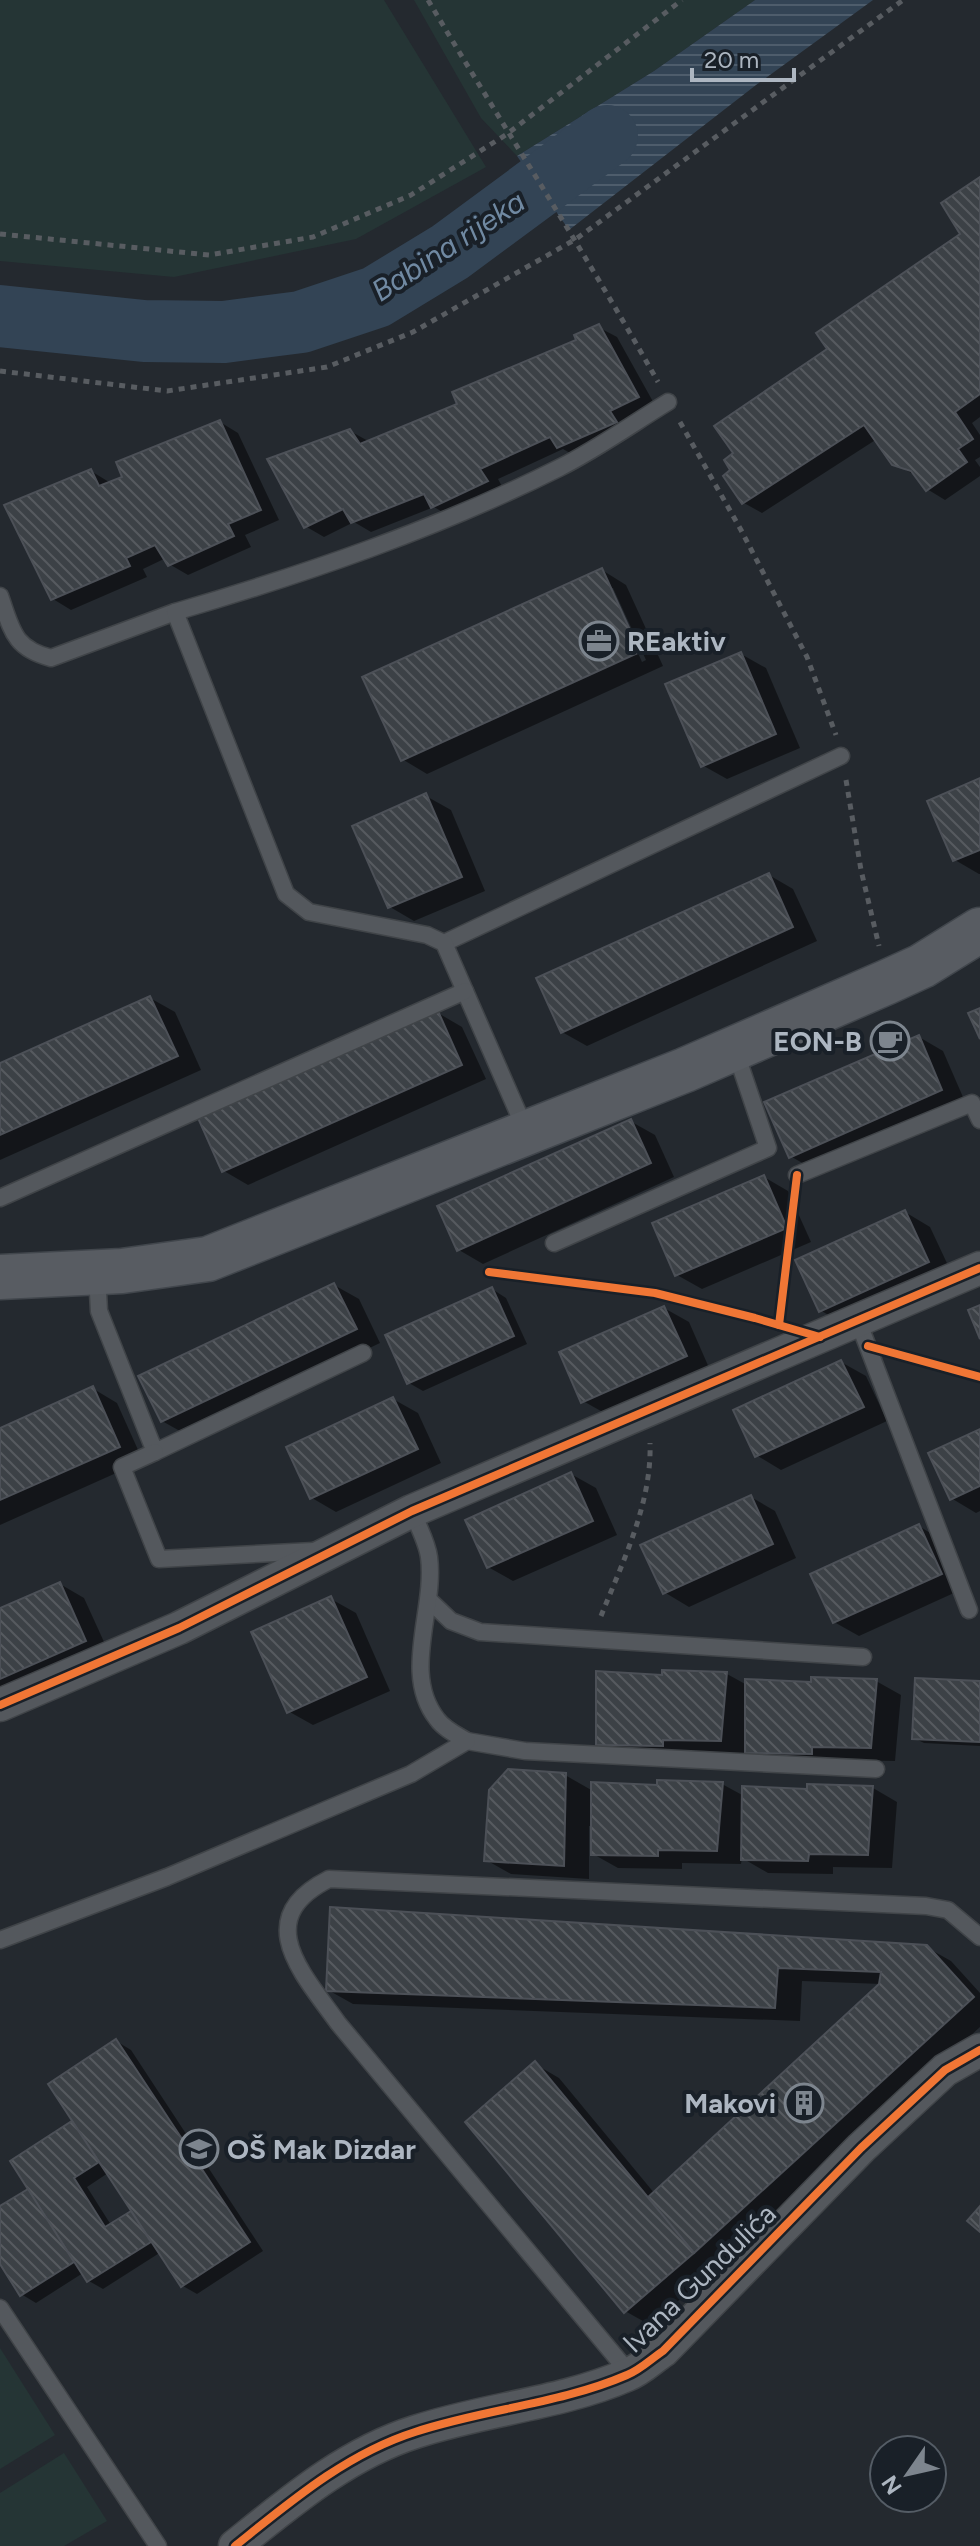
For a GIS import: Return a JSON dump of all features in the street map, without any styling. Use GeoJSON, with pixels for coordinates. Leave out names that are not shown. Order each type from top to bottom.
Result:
{"type":"FeatureCollection","features":[{"type":"Feature","properties":{"kind":"main road"},"geometry":{"type":"LineString","coordinates":[[904,974],[980,930]]}},
{"type":"Feature","properties":{"kind":"main road"},"geometry":{"type":"LineString","coordinates":[[0,1277],[97,1272],[208,1259],[527,1133],[904,974],[980,950]]}},
{"type":"Feature","properties":{"kind":"street"},"geometry":{"type":"LineString","coordinates":[[0,1705],[179,1628],[412,1511],[648,1411],[863,1334],[980,1268]]}},
{"type":"Feature","properties":{"kind":"street","name":"Ivana Gundulića"},"geometry":{"type":"LineString","coordinates":[[235,2546],[303,2492],[368,2450],[414,2432],[588,2389],[630,2374],[663,2351],[861,2148],[924,2089],[945,2070],[980,2050]]}},
{"type":"Feature","properties":{"kind":"lane"},"geometry":{"type":"LineString","coordinates":[[0,596],[13,634],[32,653],[51,658],[449,518],[561,468],[668,402]]}},
{"type":"Feature","properties":{"kind":"lane"},"geometry":{"type":"LineString","coordinates":[[175,612],[286,894],[309,912],[427,935],[444,943],[527,1133]]}},
{"type":"Feature","properties":{"kind":"lane"},"geometry":{"type":"LineString","coordinates":[[444,943],[841,756]]}},
{"type":"Feature","properties":{"kind":"lane"},"geometry":{"type":"LineString","coordinates":[[0,1198],[465,991]]}},
{"type":"Feature","properties":{"kind":"lane"},"geometry":{"type":"LineString","coordinates":[[554,1243],[768,1148],[734,1048]]}},
{"type":"Feature","properties":{"kind":"lane"},"geometry":{"type":"LineString","coordinates":[[797,1175],[972,1103],[980,1120]]}},
{"type":"Feature","properties":{"kind":"lane"},"geometry":{"type":"LineString","coordinates":[[97,1272],[99,1311],[155,1452]]}},
{"type":"Feature","properties":{"kind":"lane"},"geometry":{"type":"LineString","coordinates":[[863,1334],[969,1610]]}},
{"type":"Feature","properties":{"kind":"lane"},"geometry":{"type":"LineString","coordinates":[[335,1550],[159,1559],[122,1467],[363,1353]]}},
{"type":"Feature","properties":{"kind":"lane"},"geometry":{"type":"LineString","coordinates":[[412,1511],[429,1555],[430,1601],[422,1646],[422,1687],[438,1721],[467,1741],[525,1751],[876,1769]]}},
{"type":"Feature","properties":{"kind":"lane"},"geometry":{"type":"LineString","coordinates":[[430,1601],[451,1621],[480,1632],[863,1657]]}},
{"type":"Feature","properties":{"kind":"lane"},"geometry":{"type":"LineString","coordinates":[[0,1939],[167,1877],[411,1774],[467,1741]]}},
{"type":"Feature","properties":{"kind":"lane"},"geometry":{"type":"LineString","coordinates":[[630,2374],[338,2023],[297,1966],[289,1951],[287,1934],[301,1898],[329,1879],[926,1906],[948,1910],[980,1937]]}},
{"type":"Feature","properties":{"kind":"lane"},"geometry":{"type":"LineString","coordinates":[[0,2308],[158,2546]]}},
{"type":"Feature","properties":{"kind":"path"},"geometry":{"type":"LineString","coordinates":[[428,0],[507,134],[576,239],[741,530],[807,657],[841,756],[861,870],[904,974]]}},
{"type":"Feature","properties":{"kind":"path"},"geometry":{"type":"LineString","coordinates":[[0,234],[209,255],[313,237],[411,195],[507,134],[682,0]]}},
{"type":"Feature","properties":{"kind":"path"},"geometry":{"type":"LineString","coordinates":[[0,371],[167,391],[327,367],[413,332],[576,239],[903,0]]}},
{"type":"Feature","properties":{"kind":"path"},"geometry":{"type":"LineString","coordinates":[[489,1272],[655,1293],[779,1325],[797,1175]]}},
{"type":"Feature","properties":{"kind":"path"},"geometry":{"type":"LineString","coordinates":[[863,1334],[980,1377]]}},
{"type":"Feature","properties":{"kind":"path"},"geometry":{"type":"LineString","coordinates":[[592,1640],[637,1524],[650,1465],[648,1411]]}},
{"type":"Feature","properties":{"kind":"shaded area"},"geometry":{"type":"Polygon","coordinates":[[[0,0],[384,0],[486,167],[356,239],[174,277],[0,261],[0,0]]]}},
{"type":"Feature","properties":{"kind":"shaded area"},"geometry":{"type":"Polygon","coordinates":[[[414,0],[755,0],[654,71],[517,156],[481,118],[414,0]]]}},
{"type":"Feature","properties":{"kind":"shaded area"},"geometry":{"type":"Polygon","coordinates":[[[0,2348],[55,2435],[0,2469],[0,2348]]]}},
{"type":"Feature","properties":{"kind":"shaded area"},"geometry":{"type":"Polygon","coordinates":[[[64,2453],[107,2521],[64,2546],[0,2546],[0,2493],[64,2453]]]}},
{"type":"Feature","properties":{"kind":"water"},"geometry":{"type":"Polygon","coordinates":[[[755,0],[873,0],[756,85],[569,230],[517,156],[654,71],[755,0]]]}},
{"type":"Feature","properties":{"kind":"building"},"geometry":{"type":"Polygon","coordinates":[[[980,177],[980,394],[955,412],[973,439],[958,449],[967,462],[926,491],[911,471],[892,465],[864,425],[742,504],[723,476],[730,470],[724,460],[733,453],[714,426],[827,349],[816,333],[960,234],[941,203],[980,177]]]}},
{"type":"Feature","properties":{"kind":"building"},"geometry":{"type":"Polygon","coordinates":[[[599,324],[639,397],[610,411],[617,422],[557,448],[550,437],[480,469],[488,481],[431,508],[424,494],[351,523],[343,509],[304,528],[267,459],[350,429],[360,444],[457,404],[452,392],[576,340],[574,335],[599,324]]]}},
{"type":"Feature","properties":{"kind":"building"},"geometry":{"type":"Polygon","coordinates":[[[220,420],[261,510],[228,524],[234,536],[168,566],[155,545],[126,558],[130,566],[51,600],[4,505],[91,469],[99,486],[122,477],[116,462],[220,420]]]}},
{"type":"Feature","properties":{"kind":"building"},"geometry":{"type":"Polygon","coordinates":[[[602,568],[640,652],[401,761],[362,677],[602,568]]]}},
{"type":"Feature","properties":{"kind":"building"},"geometry":{"type":"Polygon","coordinates":[[[741,652],[776,734],[701,767],[665,684],[741,652]]]}},
{"type":"Feature","properties":{"kind":"building"},"geometry":{"type":"Polygon","coordinates":[[[980,778],[980,850],[953,861],[927,801],[980,778]]]}},
{"type":"Feature","properties":{"kind":"building"},"geometry":{"type":"Polygon","coordinates":[[[426,793],[462,877],[388,908],[352,826],[426,793]]]}},
{"type":"Feature","properties":{"kind":"building"},"geometry":{"type":"Polygon","coordinates":[[[769,873],[793,927],[561,1033],[536,978],[769,873]]]}},
{"type":"Feature","properties":{"kind":"building"},"geometry":{"type":"Polygon","coordinates":[[[150,996],[178,1056],[0,1135],[0,1063],[150,996]]]}},
{"type":"Feature","properties":{"kind":"building"},"geometry":{"type":"Polygon","coordinates":[[[980,1008],[980,1039],[968,1013],[980,1008]]]}},
{"type":"Feature","properties":{"kind":"building"},"geometry":{"type":"Polygon","coordinates":[[[438,1011],[462,1065],[222,1172],[198,1118],[438,1011]]]}},
{"type":"Feature","properties":{"kind":"building"},"geometry":{"type":"Polygon","coordinates":[[[919,1035],[942,1090],[789,1158],[764,1102],[919,1035]]]}},
{"type":"Feature","properties":{"kind":"building"},"geometry":{"type":"Polygon","coordinates":[[[631,1119],[651,1163],[457,1251],[437,1206],[631,1119]]]}},
{"type":"Feature","properties":{"kind":"building"},"geometry":{"type":"Polygon","coordinates":[[[764,1175],[787,1228],[675,1276],[652,1223],[764,1175]]]}},
{"type":"Feature","properties":{"kind":"building"},"geometry":{"type":"Polygon","coordinates":[[[905,1210],[929,1262],[819,1312],[795,1260],[905,1210]]]}},
{"type":"Feature","properties":{"kind":"building"},"geometry":{"type":"Polygon","coordinates":[[[334,1283],[357,1329],[161,1422],[138,1376],[334,1283]]]}},
{"type":"Feature","properties":{"kind":"building"},"geometry":{"type":"Polygon","coordinates":[[[492,1287],[514,1336],[407,1384],[385,1335],[492,1287]]]}},
{"type":"Feature","properties":{"kind":"building"},"geometry":{"type":"Polygon","coordinates":[[[980,1305],[980,1339],[968,1310],[980,1305]]]}},
{"type":"Feature","properties":{"kind":"building"},"geometry":{"type":"Polygon","coordinates":[[[664,1306],[687,1356],[581,1403],[559,1352],[664,1306]]]}},
{"type":"Feature","properties":{"kind":"building"},"geometry":{"type":"Polygon","coordinates":[[[841,1360],[864,1407],[755,1457],[733,1410],[841,1360]]]}},
{"type":"Feature","properties":{"kind":"building"},"geometry":{"type":"Polygon","coordinates":[[[93,1386],[120,1447],[0,1500],[0,1428],[93,1386]]]}},
{"type":"Feature","properties":{"kind":"building"},"geometry":{"type":"Polygon","coordinates":[[[393,1397],[418,1449],[310,1499],[286,1447],[393,1397]]]}},
{"type":"Feature","properties":{"kind":"building"},"geometry":{"type":"Polygon","coordinates":[[[980,1429],[980,1486],[950,1500],[928,1453],[980,1429]]]}},
{"type":"Feature","properties":{"kind":"building"},"geometry":{"type":"Polygon","coordinates":[[[571,1472],[593,1521],[487,1568],[465,1520],[571,1472]]]}},
{"type":"Feature","properties":{"kind":"building"},"geometry":{"type":"Polygon","coordinates":[[[751,1495],[773,1544],[663,1594],[640,1545],[751,1495]]]}},
{"type":"Feature","properties":{"kind":"building"},"geometry":{"type":"Polygon","coordinates":[[[919,1524],[942,1574],[833,1623],[810,1574],[919,1524]]]}},
{"type":"Feature","properties":{"kind":"building"},"geometry":{"type":"Polygon","coordinates":[[[60,1582],[86,1641],[0,1679],[0,1608],[60,1582]]]}},
{"type":"Feature","properties":{"kind":"building"},"geometry":{"type":"Polygon","coordinates":[[[331,1596],[367,1677],[287,1713],[251,1632],[331,1596]]]}},
{"type":"Feature","properties":{"kind":"building"},"geometry":{"type":"Polygon","coordinates":[[[662,1670],[727,1672],[721,1741],[663,1740],[663,1746],[596,1745],[596,1671],[662,1675],[662,1670]]]}},
{"type":"Feature","properties":{"kind":"building"},"geometry":{"type":"Polygon","coordinates":[[[811,1677],[877,1679],[871,1748],[812,1747],[812,1754],[745,1753],[745,1679],[811,1682],[811,1677]]]}},
{"type":"Feature","properties":{"kind":"building"},"geometry":{"type":"Polygon","coordinates":[[[915,1678],[980,1681],[980,1742],[912,1739],[915,1678]]]}},
{"type":"Feature","properties":{"kind":"building"},"geometry":{"type":"Polygon","coordinates":[[[508,1769],[566,1773],[564,1866],[484,1861],[489,1790],[508,1769]]]}},
{"type":"Feature","properties":{"kind":"building"},"geometry":{"type":"Polygon","coordinates":[[[657,1780],[723,1782],[717,1851],[658,1850],[658,1856],[591,1855],[591,1782],[657,1785],[657,1780]]]}},
{"type":"Feature","properties":{"kind":"building"},"geometry":{"type":"Polygon","coordinates":[[[807,1784],[873,1786],[868,1855],[809,1854],[808,1861],[741,1860],[742,1786],[807,1789],[807,1784]]]}},
{"type":"Feature","properties":{"kind":"building","name":"Makovi"},"geometry":{"type":"Polygon","coordinates":[[[330,1907],[927,1945],[974,1997],[694,2253],[647,2198],[879,1984],[881,1972],[778,1968],[775,2008],[326,1991],[330,1907]]]}},
{"type":"Feature","properties":{"kind":"building"},"geometry":{"type":"Polygon","coordinates":[[[116,2039],[250,2242],[181,2287],[48,2084],[116,2039]]]}},
{"type":"Feature","properties":{"kind":"building","name":"Makovi"},"geometry":{"type":"Polygon","coordinates":[[[535,2061],[694,2253],[624,2313],[465,2122],[535,2061]]]}},
{"type":"Feature","properties":{"kind":"building"},"geometry":{"type":"Polygon","coordinates":[[[72,2121],[99,2162],[74,2178],[105,2227],[131,2211],[151,2242],[87,2282],[10,2161],[72,2121]]]}},
{"type":"Feature","properties":{"kind":"building"},"geometry":{"type":"Polygon","coordinates":[[[28,2189],[74,2262],[20,2296],[0,2264],[0,2206],[28,2189]]]}},
{"type":"Feature","properties":{"kind":"building"},"geometry":{"type":"Polygon","coordinates":[[[980,2206],[980,2232],[967,2221],[980,2206]]]}},
{"type":"Feature","properties":{"kind":"waterway","name":"Babina rijeka"},"geometry":{"type":"LineString","coordinates":[[0,316],[144,331],[224,332],[301,322],[376,297],[450,252],[607,136]]}},
{"type":"Feature","properties":{"kind":"cycle path"},"geometry":{"type":"LineString","coordinates":[[779,1325],[797,1175]]}},
{"type":"Feature","properties":{"kind":"cycle path"},"geometry":{"type":"LineString","coordinates":[[0,1705],[179,1628],[412,1511],[980,1268]]}},
{"type":"Feature","properties":{"kind":"cycle path"},"geometry":{"type":"LineString","coordinates":[[489,1272],[655,1293],[820,1337]]}},
{"type":"Feature","properties":{"kind":"cycle path"},"geometry":{"type":"LineString","coordinates":[[868,1346],[980,1377]]}},
{"type":"Feature","properties":{"kind":"cycle path"},"geometry":{"type":"LineString","coordinates":[[235,2546],[342,2466],[390,2441],[441,2424],[575,2393],[641,2367],[663,2351],[861,2148],[945,2070],[980,2050]]}},
{"type":"Feature","properties":{"kind":"place","name":"REaktiv"},"geometry":{"type":"Point","coordinates":[599,641]}},
{"type":"Feature","properties":{"kind":"place","name":"EON-B"},"geometry":{"type":"Point","coordinates":[890,1041]}},
{"type":"Feature","properties":{"kind":"place","name":"Makovi"},"geometry":{"type":"Point","coordinates":[804,2103]}},
{"type":"Feature","properties":{"kind":"place","name":"OŠ Mak Dizdar"},"geometry":{"type":"Point","coordinates":[199,2149]}}]}
